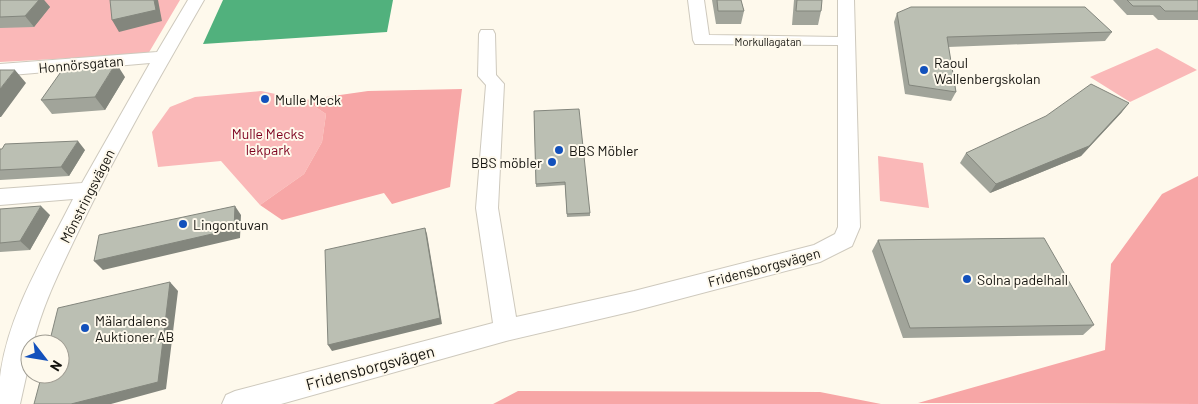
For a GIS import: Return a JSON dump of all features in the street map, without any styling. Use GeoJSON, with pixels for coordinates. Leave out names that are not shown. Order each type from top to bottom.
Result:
{"type":"FeatureCollection","features":[{"type":"Feature","properties":{"kind":"street","name":"Mönstringsvägen"},"geometry":{"type":"LineString","coordinates":[[7,404],[21,342],[34,300],[88,190],[151,76],[196,0]]}},
{"type":"Feature","properties":{"kind":"street","name":"Morkullagatan"},"geometry":{"type":"LineString","coordinates":[[696,0],[701,40],[834,41]]}},
{"type":"Feature","properties":{"kind":"street","name":"Fridensborgsvägen"},"geometry":{"type":"LineString","coordinates":[[234,404],[506,330],[634,301],[820,253],[844,240],[849,227],[846,0]]}},
{"type":"Feature","properties":{"kind":"street"},"geometry":{"type":"LineString","coordinates":[[487,34],[487,76],[495,84],[487,208],[506,330]]}},
{"type":"Feature","properties":{"kind":"street","name":"Honnörsgatan"},"geometry":{"type":"LineString","coordinates":[[0,70],[163,57]]}},
{"type":"Feature","properties":{"kind":"street"},"geometry":{"type":"LineString","coordinates":[[0,197],[88,190]]}},
{"type":"Feature","properties":{"kind":"green space"},"geometry":{"type":"Polygon","coordinates":[[[0,0],[180,0],[148,54],[0,62],[0,0]]]}},
{"type":"Feature","properties":{"kind":"green space"},"geometry":{"type":"Polygon","coordinates":[[[1157,48],[1197,70],[1130,102],[1090,77],[1157,48]]]}},
{"type":"Feature","properties":{"kind":"green space","name":"Mulle Mecks lekpark"},"geometry":{"type":"Polygon","coordinates":[[[261,91],[305,100],[326,114],[322,142],[304,174],[260,205],[221,161],[158,167],[152,132],[170,107],[195,97],[261,91]]]}},
{"type":"Feature","properties":{"kind":"green space"},"geometry":{"type":"Polygon","coordinates":[[[878,156],[923,163],[929,208],[880,201],[878,156]]]}},
{"type":"Feature","properties":{"kind":"shaded area"},"geometry":{"type":"Polygon","coordinates":[[[223,0],[393,0],[387,32],[203,44],[223,0]]]}},
{"type":"Feature","properties":{"kind":"shaded area"},"geometry":{"type":"Polygon","coordinates":[[[462,89],[450,187],[392,204],[384,193],[282,220],[260,205],[304,174],[322,142],[326,114],[305,100],[368,91],[462,89]]]}},
{"type":"Feature","properties":{"kind":"shaded area"},"geometry":{"type":"Polygon","coordinates":[[[1198,176],[1198,404],[918,403],[1105,350],[1111,264],[1162,194],[1198,176]]]}},
{"type":"Feature","properties":{"kind":"shaded area"},"geometry":{"type":"Polygon","coordinates":[[[518,391],[820,392],[881,404],[493,404],[518,391]]]}},
{"type":"Feature","properties":{"kind":"building"},"geometry":{"type":"Polygon","coordinates":[[[0,0],[39,0],[25,16],[0,17],[0,0]]]}},
{"type":"Feature","properties":{"kind":"building"},"geometry":{"type":"Polygon","coordinates":[[[110,0],[154,0],[156,10],[112,20],[110,0]]]}},
{"type":"Feature","properties":{"kind":"building"},"geometry":{"type":"Polygon","coordinates":[[[717,0],[741,0],[744,11],[718,11],[717,0]]]}},
{"type":"Feature","properties":{"kind":"building"},"geometry":{"type":"Polygon","coordinates":[[[797,0],[822,0],[821,11],[796,11],[797,0]]]}},
{"type":"Feature","properties":{"kind":"building"},"geometry":{"type":"Polygon","coordinates":[[[1127,0],[1198,0],[1198,11],[1165,11],[1160,6],[1133,6],[1127,0]]]}},
{"type":"Feature","properties":{"kind":"building","name":"Raoul Wallenbergskolan"},"geometry":{"type":"Polygon","coordinates":[[[911,7],[1085,7],[1112,32],[947,37],[956,92],[909,85],[897,13],[911,7]]]}},
{"type":"Feature","properties":{"kind":"building"},"geometry":{"type":"Polygon","coordinates":[[[116,63],[95,97],[41,100],[65,66],[116,63]]]}},
{"type":"Feature","properties":{"kind":"building"},"geometry":{"type":"Polygon","coordinates":[[[0,70],[15,70],[0,89],[0,70]]]}},
{"type":"Feature","properties":{"kind":"building","name":"Raoul Wallenbergskolan"},"geometry":{"type":"Polygon","coordinates":[[[1091,84],[1129,103],[1089,146],[996,184],[966,153],[1046,116],[1091,84]]]}},
{"type":"Feature","properties":{"kind":"building","name":"BBS Möbler"},"geometry":{"type":"Polygon","coordinates":[[[579,109],[590,213],[567,214],[565,182],[536,184],[534,111],[579,109]]]}},
{"type":"Feature","properties":{"kind":"building"},"geometry":{"type":"Polygon","coordinates":[[[78,141],[61,167],[0,170],[0,149],[5,144],[78,141]]]}},
{"type":"Feature","properties":{"kind":"building"},"geometry":{"type":"Polygon","coordinates":[[[41,206],[20,241],[0,243],[0,209],[41,206]]]}},
{"type":"Feature","properties":{"kind":"building"},"geometry":{"type":"Polygon","coordinates":[[[235,206],[234,229],[94,261],[99,235],[235,206]]]}},
{"type":"Feature","properties":{"kind":"building"},"geometry":{"type":"Polygon","coordinates":[[[425,228],[440,318],[328,345],[325,250],[425,228]]]}},
{"type":"Feature","properties":{"kind":"building","name":"Solna padelhall"},"geometry":{"type":"Polygon","coordinates":[[[1044,238],[1094,325],[910,328],[878,240],[1044,238]]]}},
{"type":"Feature","properties":{"kind":"building"},"geometry":{"type":"Polygon","coordinates":[[[170,282],[158,382],[71,404],[34,404],[39,384],[70,384],[70,334],[52,334],[58,308],[170,282]]]}},
{"type":"Feature","properties":{"kind":"place","name":"Raoul Wallenbergskolan"},"geometry":{"type":"Point","coordinates":[924,70]}},
{"type":"Feature","properties":{"kind":"place","name":"Mulle Meck"},"geometry":{"type":"Point","coordinates":[265,99]}},
{"type":"Feature","properties":{"kind":"place","name":"BBS Möbler"},"geometry":{"type":"Point","coordinates":[559,150]}},
{"type":"Feature","properties":{"kind":"place","name":"BBS möbler"},"geometry":{"type":"Point","coordinates":[552,162]}},
{"type":"Feature","properties":{"kind":"place","name":"Lingontuvan"},"geometry":{"type":"Point","coordinates":[183,224]}},
{"type":"Feature","properties":{"kind":"place","name":"Solna padelhall"},"geometry":{"type":"Point","coordinates":[967,279]}},
{"type":"Feature","properties":{"kind":"place","name":"Mälardalens Auktioner AB"},"geometry":{"type":"Point","coordinates":[85,328]}}]}
